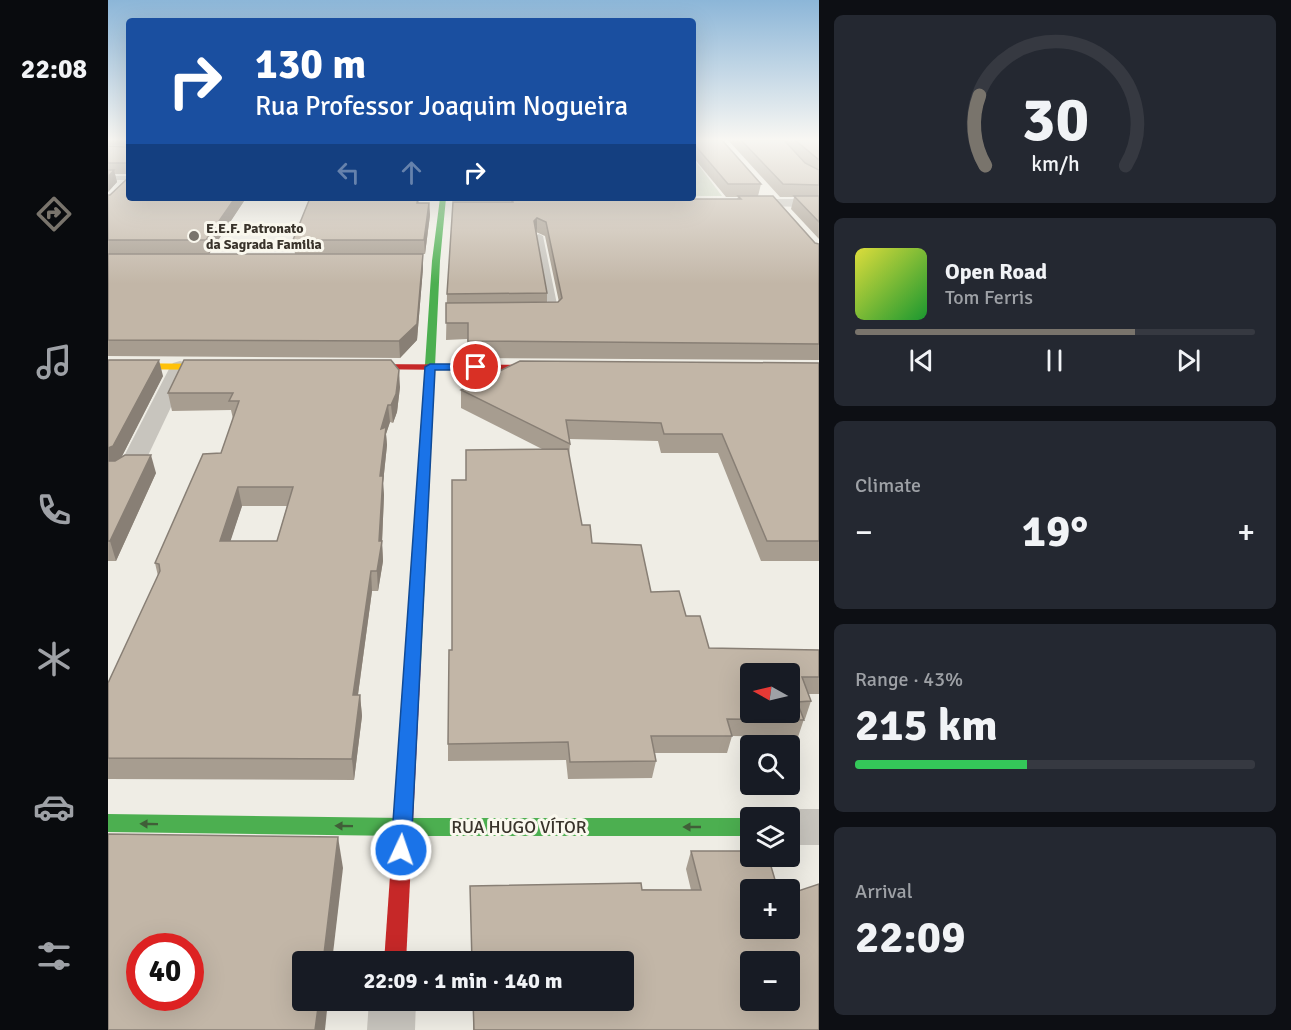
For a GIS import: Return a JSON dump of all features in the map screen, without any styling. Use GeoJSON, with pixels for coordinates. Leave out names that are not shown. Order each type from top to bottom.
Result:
{"type":"FeatureCollection","features":[{"type":"Feature","properties":{"kind":"street"},"geometry":{"type":"LineString","coordinates":[[115,195],[121,188]]}},
{"type":"Feature","properties":{"kind":"street"},"geometry":{"type":"LineString","coordinates":[[763,189],[787,219]]}},
{"type":"Feature","properties":{"kind":"street"},"geometry":{"type":"LineString","coordinates":[[396,951],[430,367],[439,315],[430,261],[447,201]]}},
{"type":"Feature","properties":{"kind":"street"},"geometry":{"type":"LineString","coordinates":[[725,202],[819,203]]}},
{"type":"Feature","properties":{"kind":"street"},"geometry":{"type":"LineString","coordinates":[[108,366],[239,367]]}},
{"type":"Feature","properties":{"kind":"street"},"geometry":{"type":"LineString","coordinates":[[128,466],[180,367]]}},
{"type":"Feature","properties":{"kind":"street"},"geometry":{"type":"LineString","coordinates":[[335,367],[572,368]]}},
{"type":"Feature","properties":{"kind":"street","name":"RUA HUGO VÍTOR"},"geometry":{"type":"LineString","coordinates":[[108,823],[402,827],[740,827]]}},
{"type":"Feature","properties":{"kind":"street"},"geometry":{"type":"LineString","coordinates":[[800,827],[819,827]]}},
{"type":"Feature","properties":{"kind":"street"},"geometry":{"type":"LineString","coordinates":[[391,1030],[392,1011]]}},
{"type":"Feature","properties":{"kind":"lane"},"geometry":{"type":"LineString","coordinates":[[539,236],[554,314],[543,314]]}},
{"type":"Feature","properties":{"kind":"green space"},"geometry":{"type":"Polygon","coordinates":[[[696,188],[716,188],[722,196],[696,196],[696,188]]]}},
{"type":"Feature","properties":{"kind":"building"},"geometry":{"type":"Polygon","coordinates":[[[117,188],[126,188],[126,201],[233,201],[206,240],[108,240],[108,195],[117,188]]]}},
{"type":"Feature","properties":{"kind":"building"},"geometry":{"type":"Polygon","coordinates":[[[738,196],[773,196],[815,243],[819,244],[819,344],[468,341],[468,323],[446,323],[446,303],[558,302],[562,298],[546,222],[537,218],[534,221],[547,293],[447,294],[453,202],[741,199],[738,196]]]}},
{"type":"Feature","properties":{"kind":"building"},"geometry":{"type":"Polygon","coordinates":[[[794,196],[819,196],[819,222],[794,196]]]}},
{"type":"Feature","properties":{"kind":"building"},"geometry":{"type":"Polygon","coordinates":[[[309,201],[417,201],[417,203],[429,203],[424,240],[293,240],[309,201]]]}},
{"type":"Feature","properties":{"kind":"building"},"geometry":{"type":"Polygon","coordinates":[[[108,254],[423,254],[417,324],[399,341],[108,340],[108,254]]]}},
{"type":"Feature","properties":{"kind":"building"},"geometry":{"type":"Polygon","coordinates":[[[108,360],[159,360],[113,446],[108,448],[108,360]]]}},
{"type":"Feature","properties":{"kind":"building"},"geometry":{"type":"Polygon","coordinates":[[[184,360],[391,360],[399,370],[396,394],[391,405],[388,405],[381,429],[386,427],[380,476],[383,476],[379,541],[382,541],[377,571],[371,571],[353,695],[360,695],[352,759],[108,758],[108,683],[160,571],[159,564],[155,563],[203,454],[221,453],[239,401],[229,401],[233,393],[168,393],[184,360]],[[238,487],[220,541],[277,541],[293,487],[238,487]]]}},
{"type":"Feature","properties":{"kind":"building"},"geometry":{"type":"Polygon","coordinates":[[[520,361],[819,363],[819,541],[767,541],[722,434],[664,434],[661,423],[566,420],[570,444],[461,390],[520,361]]]}},
{"type":"Feature","properties":{"kind":"building"},"geometry":{"type":"Polygon","coordinates":[[[568,449],[582,525],[590,525],[592,543],[641,545],[651,592],[679,591],[686,616],[700,616],[709,648],[819,650],[819,677],[802,677],[811,701],[800,702],[800,663],[740,663],[740,719],[727,719],[732,736],[651,736],[656,761],[570,762],[568,742],[448,744],[449,650],[452,650],[452,480],[466,480],[466,450],[568,449]]]}},
{"type":"Feature","properties":{"kind":"building"},"geometry":{"type":"Polygon","coordinates":[[[125,455],[151,455],[108,541],[108,461],[115,461],[125,455]]]}},
{"type":"Feature","properties":{"kind":"building"},"geometry":{"type":"Polygon","coordinates":[[[108,834],[338,837],[324,951],[292,951],[292,1011],[318,1011],[315,1030],[108,1030],[108,834]]]}},
{"type":"Feature","properties":{"kind":"building"},"geometry":{"type":"Polygon","coordinates":[[[691,851],[740,851],[740,867],[771,867],[775,879],[740,879],[740,939],[800,939],[800,890],[819,884],[819,1030],[474,1030],[473,1011],[634,1011],[634,951],[472,951],[470,886],[641,883],[642,890],[701,890],[691,851]]]}},
{"type":"Feature","properties":{"kind":"traffic: fast"},"geometry":{"type":"LineString","coordinates":[[413,661],[436,261],[443,201]]}},
{"type":"Feature","properties":{"kind":"traffic: fast"},"geometry":{"type":"LineString","coordinates":[[108,823],[402,827],[740,827]]}},
{"type":"Feature","properties":{"kind":"traffic: slow"},"geometry":{"type":"LineString","coordinates":[[108,366],[226,367]]}},
{"type":"Feature","properties":{"kind":"traffic: jam"},"geometry":{"type":"LineString","coordinates":[[353,367],[553,368]]}},
{"type":"Feature","properties":{"kind":"traffic: jam"},"geometry":{"type":"LineString","coordinates":[[396,951],[413,661]]}},
{"type":"Feature","properties":{"kind":"place","name":"E.E.F. Patronato da Sagrada Familia"},"geometry":{"type":"Point","coordinates":[194,236]}},
{"type":"Feature","properties":{"kind":"route"},"geometry":{"type":"LineString","coordinates":[[401,850],[430,367],[476,367]]}}]}
